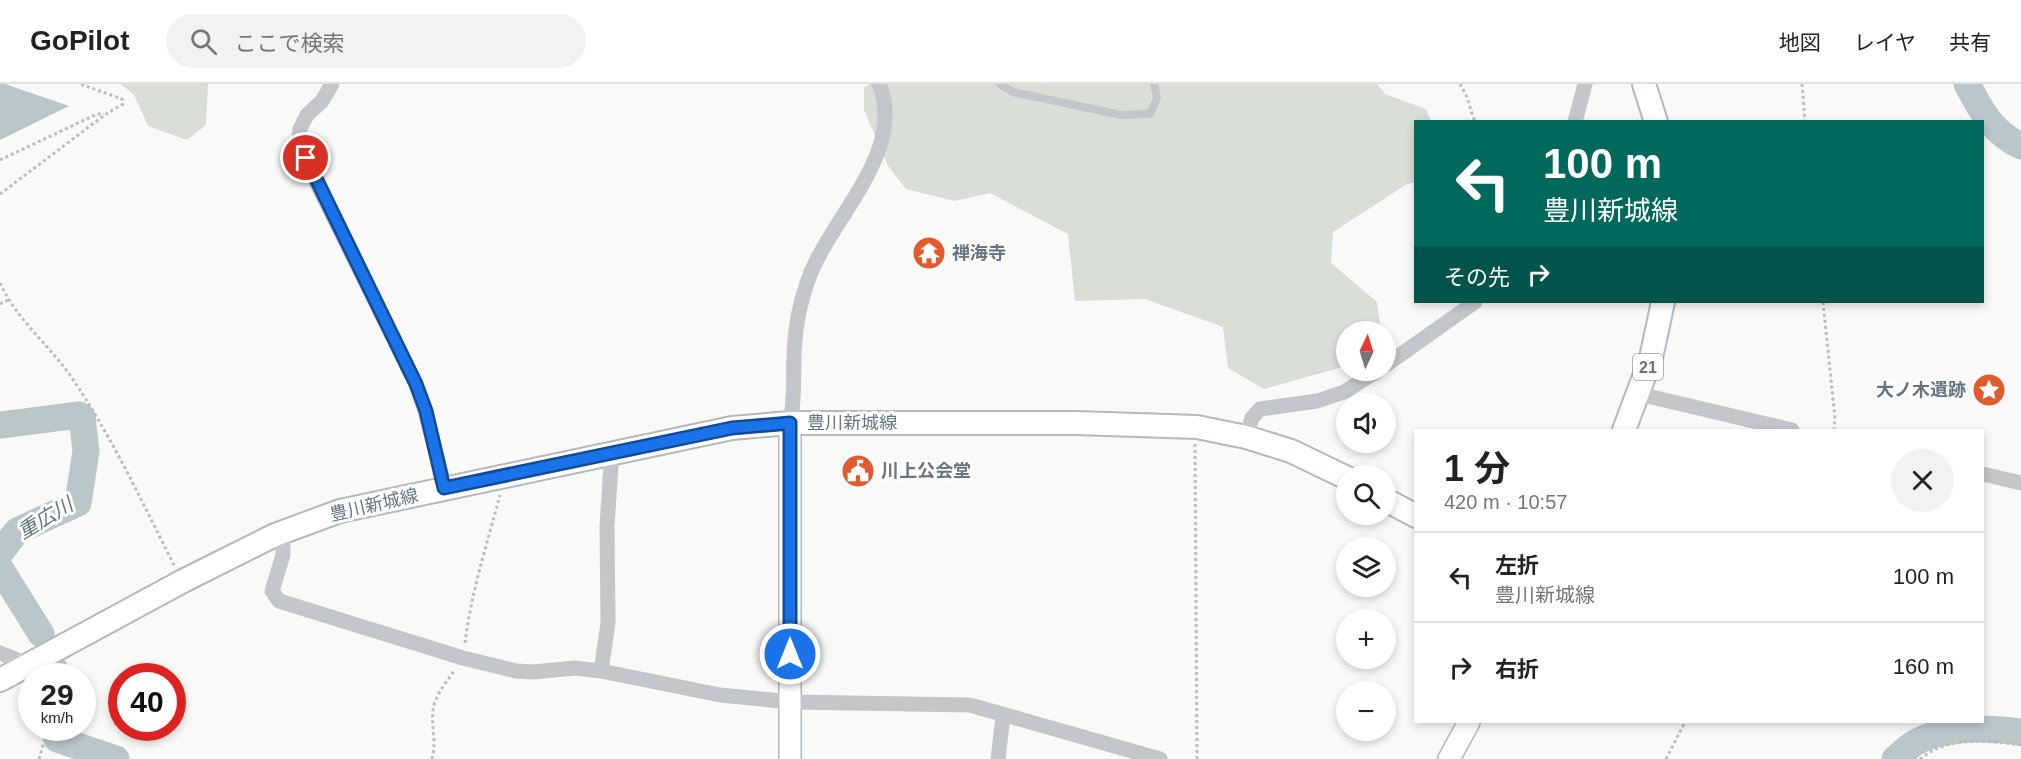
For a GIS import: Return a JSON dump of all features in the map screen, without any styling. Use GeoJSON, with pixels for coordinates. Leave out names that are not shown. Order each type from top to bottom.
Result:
{"type":"FeatureCollection","features":[{"type":"Feature","properties":{"kind":"main road"},"geometry":{"type":"LineString","coordinates":[[1644,84],[1655,120]]}},
{"type":"Feature","properties":{"kind":"main road","name":"21"},"geometry":{"type":"LineString","coordinates":[[1624,429],[1651,358],[1663,303]]}},
{"type":"Feature","properties":{"kind":"main road","name":"豊川新城線"},"geometry":{"type":"LineString","coordinates":[[35,663],[183,582],[275,535],[340,510],[732,428],[790,423],[1076,423],[1197,427],[1246,436],[1291,451],[1336,473]]}},
{"type":"Feature","properties":{"kind":"main road"},"geometry":{"type":"LineString","coordinates":[[1396,505],[1414,515]]}},
{"type":"Feature","properties":{"kind":"main road","name":"豊川新城線"},"geometry":{"type":"LineString","coordinates":[[0,680],[18,672]]}},
{"type":"Feature","properties":{"kind":"street"},"geometry":{"type":"LineString","coordinates":[[332,84],[322,101],[307,115],[300,129],[299,141],[312,174],[416,384],[426,411],[444,488]]}},
{"type":"Feature","properties":{"kind":"street"},"geometry":{"type":"LineString","coordinates":[[790,759],[790,423],[794,403],[795,341],[807,281],[826,242],[874,162],[881,141],[885,118],[885,98],[879,84]]}},
{"type":"Feature","properties":{"kind":"street"},"geometry":{"type":"LineString","coordinates":[[1576,120],[1585,84]]}},
{"type":"Feature","properties":{"kind":"street"},"geometry":{"type":"LineString","coordinates":[[1396,358],[1474,303]]}},
{"type":"Feature","properties":{"kind":"street"},"geometry":{"type":"LineString","coordinates":[[1246,436],[1252,418],[1260,409],[1317,401],[1344,392],[1362,381]]}},
{"type":"Feature","properties":{"kind":"street"},"geometry":{"type":"LineString","coordinates":[[1639,394],[1788,429]]}},
{"type":"Feature","properties":{"kind":"street"},"geometry":{"type":"LineString","coordinates":[[601,671],[608,622],[607,526],[610,453]]}},
{"type":"Feature","properties":{"kind":"street"},"geometry":{"type":"LineString","coordinates":[[1984,474],[2021,483]]}},
{"type":"Feature","properties":{"kind":"street"},"geometry":{"type":"LineString","coordinates":[[275,535],[283,546],[283,555],[272,591],[279,601],[463,658],[516,671],[533,672],[575,668],[601,671],[720,696],[791,702],[970,705],[1160,759]]}},
{"type":"Feature","properties":{"kind":"street"},"geometry":{"type":"LineString","coordinates":[[0,653],[15,659],[19,663]]}},
{"type":"Feature","properties":{"kind":"street"},"geometry":{"type":"LineString","coordinates":[[998,759],[1003,716]]}},
{"type":"Feature","properties":{"kind":"street"},"geometry":{"type":"LineString","coordinates":[[1449,759],[1468,723]]}},
{"type":"Feature","properties":{"kind":"lane"},"geometry":{"type":"LineString","coordinates":[[1000,84],[1013,92],[1121,115],[1150,114],[1157,98],[1154,84]]}},
{"type":"Feature","properties":{"kind":"path"},"geometry":{"type":"LineString","coordinates":[[0,194],[106,114],[123,104],[122,99],[80,84]]}},
{"type":"Feature","properties":{"kind":"path"},"geometry":{"type":"LineString","coordinates":[[1460,84],[1474,120]]}},
{"type":"Feature","properties":{"kind":"path"},"geometry":{"type":"LineString","coordinates":[[1802,84],[1805,120]]}},
{"type":"Feature","properties":{"kind":"path"},"geometry":{"type":"LineString","coordinates":[[0,160],[97,114],[106,114]]}},
{"type":"Feature","properties":{"kind":"path"},"geometry":{"type":"LineString","coordinates":[[0,283],[8,300],[72,377],[93,409],[183,582]]}},
{"type":"Feature","properties":{"kind":"path"},"geometry":{"type":"LineString","coordinates":[[0,304],[8,300]]}},
{"type":"Feature","properties":{"kind":"path"},"geometry":{"type":"LineString","coordinates":[[1823,303],[1835,418],[1834,429]]}},
{"type":"Feature","properties":{"kind":"path"},"geometry":{"type":"LineString","coordinates":[[1197,427],[1195,445],[1197,759]]}},
{"type":"Feature","properties":{"kind":"path"},"geometry":{"type":"LineString","coordinates":[[432,759],[436,748],[433,710],[438,695],[463,658],[470,613],[505,477]]}},
{"type":"Feature","properties":{"kind":"path"},"geometry":{"type":"LineString","coordinates":[[1666,759],[1684,723]]}},
{"type":"Feature","properties":{"kind":"path"},"geometry":{"type":"LineString","coordinates":[[39,759],[44,741]]}},
{"type":"Feature","properties":{"kind":"path"},"geometry":{"type":"LineString","coordinates":[[1920,759],[1936,749],[1968,741],[2021,745]]}},
{"type":"Feature","properties":{"kind":"shaded area"},"geometry":{"type":"Polygon","coordinates":[[[0,84],[5,84],[69,106],[0,140],[0,84]]]}},
{"type":"Feature","properties":{"kind":"shaded area"},"geometry":{"type":"Polygon","coordinates":[[[121,84],[208,84],[206,125],[187,140],[148,126],[134,95],[121,84]]]}},
{"type":"Feature","properties":{"kind":"shaded area"},"geometry":{"type":"Polygon","coordinates":[[[870,84],[1377,84],[1385,94],[1426,109],[1431,120],[1414,120],[1414,182],[1407,184],[1333,232],[1331,263],[1377,302],[1380,321],[1336,321],[1336,369],[1264,389],[1228,368],[1223,327],[1145,299],[1075,301],[1068,234],[990,193],[955,201],[906,189],[888,166],[864,110],[864,88],[870,84]]]}},
{"type":"Feature","properties":{"kind":"waterway"},"geometry":{"type":"LineString","coordinates":[[1967,84],[1995,128],[2021,146]]}},
{"type":"Feature","properties":{"kind":"waterway","name":"重広川"},"geometry":{"type":"LineString","coordinates":[[0,425],[79,415],[82,417],[86,451],[78,503],[17,531],[0,553]]}},
{"type":"Feature","properties":{"kind":"waterway","name":"重広川"},"geometry":{"type":"LineString","coordinates":[[0,568],[41,634]]}},
{"type":"Feature","properties":{"kind":"waterway"},"geometry":{"type":"LineString","coordinates":[[1895,759],[1913,744],[1938,734],[1966,729],[2021,732]]}},
{"type":"Feature","properties":{"kind":"waterway","name":"重広川"},"geometry":{"type":"LineString","coordinates":[[63,741],[116,759]]}},
{"type":"Feature","properties":{"kind":"place","name":"禅海寺"},"geometry":{"type":"Point","coordinates":[929,253]}},
{"type":"Feature","properties":{"kind":"place","name":"大ノ木遺跡"},"geometry":{"type":"Point","coordinates":[1989,390]}},
{"type":"Feature","properties":{"kind":"place","name":"川上公会堂"},"geometry":{"type":"Point","coordinates":[858,471]}},
{"type":"Feature","properties":{"kind":"route"},"geometry":{"type":"LineString","coordinates":[[306,158],[416,384],[426,411],[444,488],[732,428],[790,423],[790,654]]}}]}
